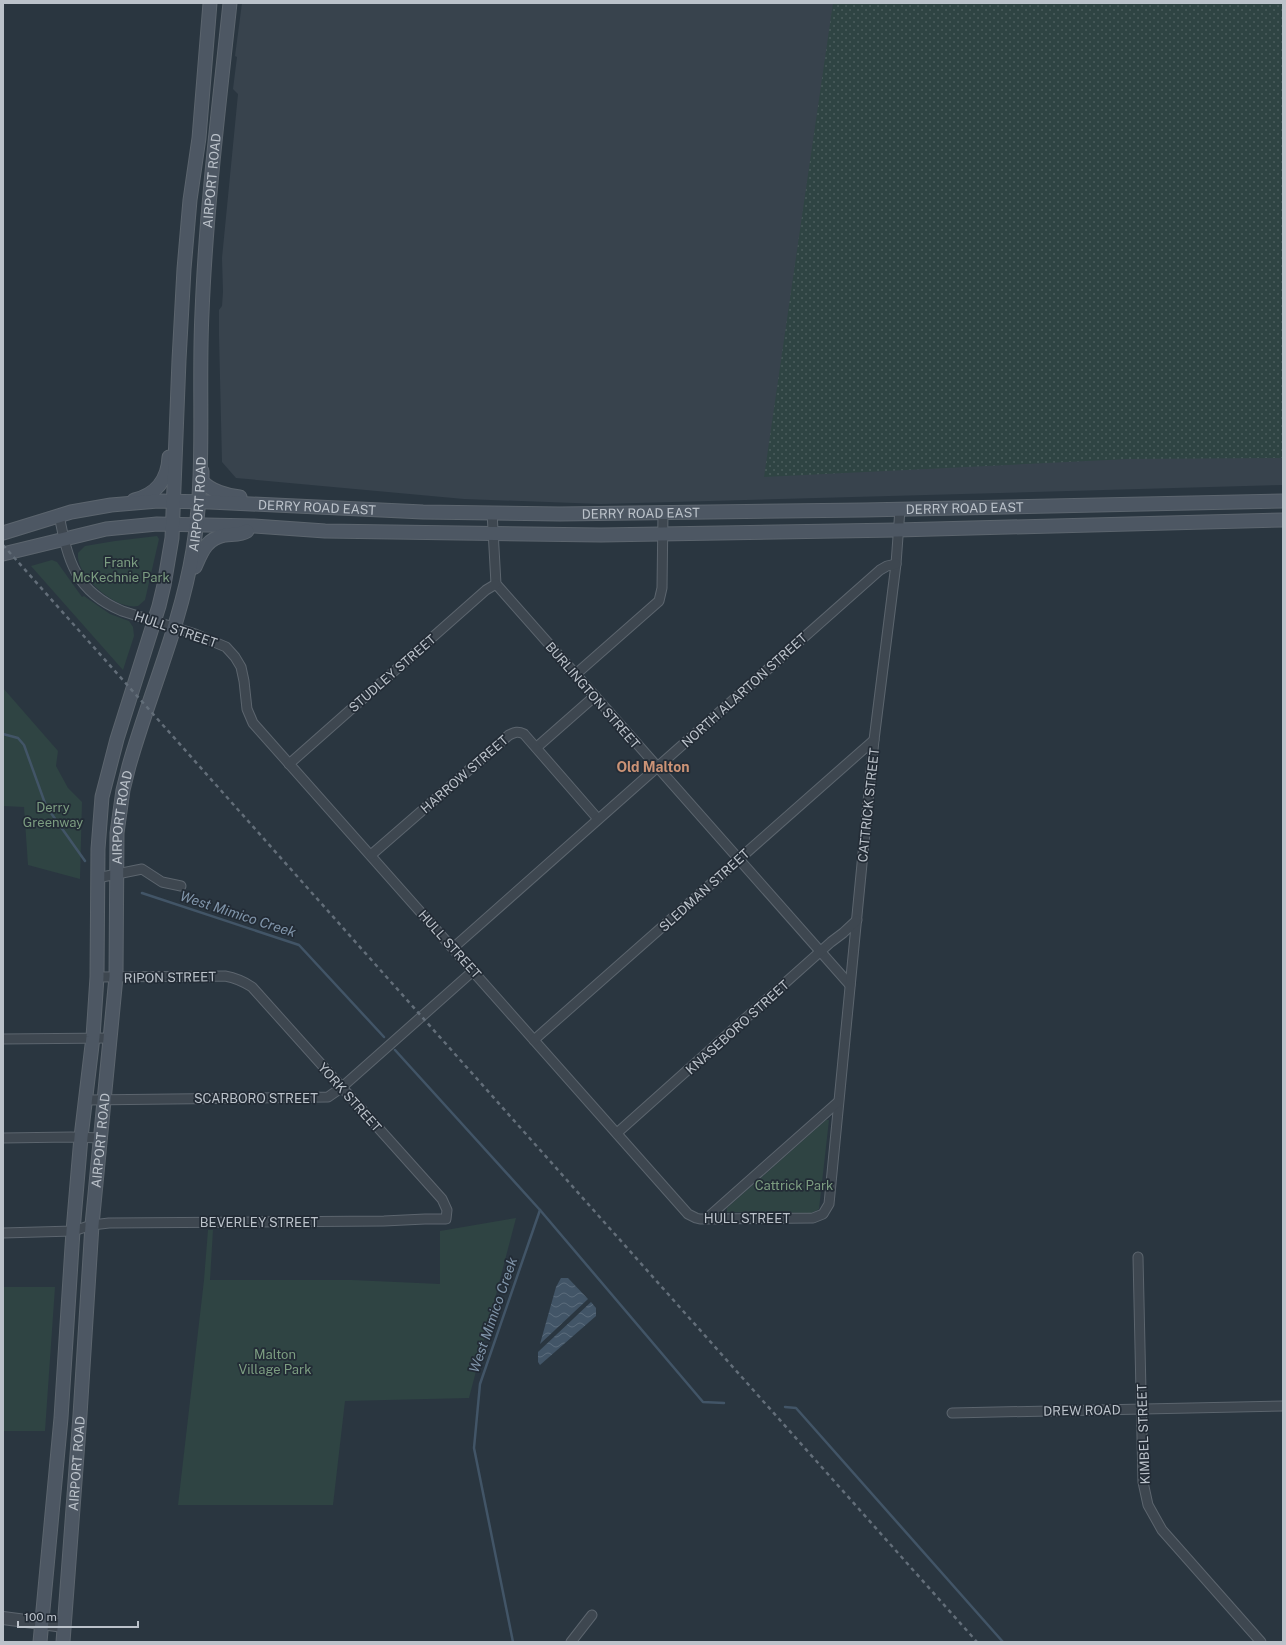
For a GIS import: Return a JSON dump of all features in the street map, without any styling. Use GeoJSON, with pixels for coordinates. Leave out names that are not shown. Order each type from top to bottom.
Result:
{"type":"FeatureCollection","features":[{"type":"Feature","properties":{"kind":"main road","name":"AIRPORT ROAD"},"geometry":{"type":"LineString","coordinates":[[40,1642],[61,1418],[73,1231],[81,1137],[94,1037],[97,977],[97,878],[99,829],[106,780],[164,585],[172,538],[185,261],[190,200],[199,138],[210,3]]}},
{"type":"Feature","properties":{"kind":"main road","name":"AIRPORT ROAD"},"geometry":{"type":"LineString","coordinates":[[63,1642],[80,1415],[92,1225],[102,1138],[104,1099],[116,977],[117,833],[128,766],[173,627],[188,577],[193,553],[198,502],[200,356],[204,271],[230,3]]}},
{"type":"Feature","properties":{"kind":"main road"},"geometry":{"type":"LineString","coordinates":[[111,505],[114,502],[136,499],[156,489],[163,481],[169,465],[170,424],[177,415]]}},
{"type":"Feature","properties":{"kind":"main road"},"geometry":{"type":"LineString","coordinates":[[200,416],[203,419],[202,481],[204,484],[231,496],[262,498],[271,506]]}},
{"type":"Feature","properties":{"kind":"main road","name":"DERRY ROAD EAST"},"geometry":{"type":"LineString","coordinates":[[3,533],[59,515],[111,505],[174,501],[423,512],[560,514],[973,508],[1283,501]]}},
{"type":"Feature","properties":{"kind":"main road"},"geometry":{"type":"LineString","coordinates":[[973,508],[973,527]]}},
{"type":"Feature","properties":{"kind":"main road","name":"DERRY ROAD EAST"},"geometry":{"type":"LineString","coordinates":[[3,554],[118,528],[139,525],[173,524],[254,526],[330,532],[662,534],[897,530],[1283,520]]}},
{"type":"Feature","properties":{"kind":"main road"},"geometry":{"type":"LineString","coordinates":[[188,577],[192,575],[202,550],[212,542],[224,535],[246,532],[254,526]]}},
{"type":"Feature","properties":{"kind":"main road"},"geometry":{"type":"LineString","coordinates":[[61,1418],[80,1415]]}},
{"type":"Feature","properties":{"kind":"main road"},"geometry":{"type":"LineString","coordinates":[[52,1511],[73,1512]]}},
{"type":"Feature","properties":{"kind":"street","name":"CATTRICK STREET"},"geometry":{"type":"LineString","coordinates":[[838,1102],[874,740],[896,564],[897,530],[900,508]]}},
{"type":"Feature","properties":{"kind":"street"},"geometry":{"type":"LineString","coordinates":[[492,512],[496,584]]}},
{"type":"Feature","properties":{"kind":"street"},"geometry":{"type":"LineString","coordinates":[[576,674],[659,601],[662,588],[662,513]]}},
{"type":"Feature","properties":{"kind":"street","name":"HULL STREET"},"geometry":{"type":"LineString","coordinates":[[59,515],[67,552],[74,570],[82,583],[96,597],[112,607],[211,639],[226,647],[231,652],[238,661],[243,674],[247,709],[251,720],[688,1214],[696,1218],[706,1219],[813,1218],[823,1214],[828,1204],[838,1102]]}},
{"type":"Feature","properties":{"kind":"street","name":"NORTH ALARTON STREET"},"geometry":{"type":"LineString","coordinates":[[453,948],[880,570],[896,564]]}},
{"type":"Feature","properties":{"kind":"street","name":"BURLINGTON STREET"},"geometry":{"type":"LineString","coordinates":[[496,584],[850,984]]}},
{"type":"Feature","properties":{"kind":"street","name":"STUDLEY STREET"},"geometry":{"type":"LineString","coordinates":[[289,764],[486,590],[496,584]]}},
{"type":"Feature","properties":{"kind":"street"},"geometry":{"type":"LineString","coordinates":[[537,747],[595,696]]}},
{"type":"Feature","properties":{"kind":"street","name":"HARROW STREET"},"geometry":{"type":"LineString","coordinates":[[371,856],[509,734],[519,732],[524,734],[537,747],[598,819]]}},
{"type":"Feature","properties":{"kind":"street","name":"SLEDMAN STREET"},"geometry":{"type":"LineString","coordinates":[[534,1040],[874,740]]}},
{"type":"Feature","properties":{"kind":"street"},"geometry":{"type":"LineString","coordinates":[[97,878],[142,869],[162,882],[180,886]]}},
{"type":"Feature","properties":{"kind":"street","name":"KNASEBORO STREET"},"geometry":{"type":"LineString","coordinates":[[617,1133],[856,920]]}},
{"type":"Feature","properties":{"kind":"street","name":"SCARBORO STREET"},"geometry":{"type":"LineString","coordinates":[[87,1100],[328,1097],[341,1088],[473,971]]}},
{"type":"Feature","properties":{"kind":"street","name":"RIPON STREET"},"geometry":{"type":"LineString","coordinates":[[97,977],[225,976],[242,981]]}},
{"type":"Feature","properties":{"kind":"street","name":"YORK STREET"},"geometry":{"type":"LineString","coordinates":[[242,981],[252,987],[442,1199],[447,1210],[446,1219]]}},
{"type":"Feature","properties":{"kind":"street"},"geometry":{"type":"LineString","coordinates":[[3,1039],[110,1038]]}},
{"type":"Feature","properties":{"kind":"street"},"geometry":{"type":"LineString","coordinates":[[706,1219],[838,1102]]}},
{"type":"Feature","properties":{"kind":"street"},"geometry":{"type":"LineString","coordinates":[[3,1138],[102,1138]]}},
{"type":"Feature","properties":{"kind":"street","name":"BEVERLEY STREET"},"geometry":{"type":"LineString","coordinates":[[3,1233],[73,1231],[92,1225],[109,1223],[384,1221],[446,1219]]}},
{"type":"Feature","properties":{"kind":"street","name":"KIMBEL STREET"},"geometry":{"type":"LineString","coordinates":[[1138,1257],[1143,1482],[1148,1506],[1162,1530],[1261,1642]]}},
{"type":"Feature","properties":{"kind":"street","name":"DREW ROAD"},"geometry":{"type":"LineString","coordinates":[[952,1413],[1283,1406]]}},
{"type":"Feature","properties":{"kind":"street"},"geometry":{"type":"LineString","coordinates":[[571,1642],[592,1615]]}},
{"type":"Feature","properties":{"kind":"street"},"geometry":{"type":"LineString","coordinates":[[3,1618],[64,1626]]}},
{"type":"Feature","properties":{"kind":"shaded area"},"geometry":{"type":"Polygon","coordinates":[[[242,3],[1283,3],[1283,485],[601,504],[464,499],[236,478],[222,462],[219,310],[222,306],[222,258],[238,94],[233,89],[237,57],[235,56],[242,3]]]}},
{"type":"Feature","properties":{"kind":"green space"},"geometry":{"type":"Polygon","coordinates":[[[833,3],[1283,3],[1283,458],[1128,459],[764,477],[833,3]]]}},
{"type":"Feature","properties":{"kind":"green space","name":"Frank McKechnie Park"},"geometry":{"type":"Polygon","coordinates":[[[157,536],[159,539],[145,600],[138,606],[129,606],[119,603],[109,597],[99,590],[83,572],[79,562],[78,553],[85,546],[157,536]]]}},
{"type":"Feature","properties":{"kind":"green space","name":"Frank McKechnie Park"},"geometry":{"type":"Polygon","coordinates":[[[52,560],[57,562],[82,597],[84,596],[110,614],[129,621],[133,627],[134,636],[123,670],[31,566],[52,560]]]}},
{"type":"Feature","properties":{"kind":"green space","name":"Derry Greenway"},"geometry":{"type":"Polygon","coordinates":[[[3,688],[58,751],[56,766],[68,788],[82,802],[80,879],[28,865],[24,807],[3,806],[3,688]]]}},
{"type":"Feature","properties":{"kind":"green space","name":"Cattrick Park"},"geometry":{"type":"Polygon","coordinates":[[[826,1120],[829,1120],[819,1209],[812,1213],[727,1212],[727,1208],[826,1120]]]}},
{"type":"Feature","properties":{"kind":"green space","name":"Malton Village Park"},"geometry":{"type":"Polygon","coordinates":[[[516,1218],[469,1398],[345,1401],[333,1505],[178,1505],[204,1280],[208,1230],[213,1230],[210,1280],[352,1280],[440,1284],[440,1231],[516,1218]]]}},
{"type":"Feature","properties":{"kind":"green space"},"geometry":{"type":"Polygon","coordinates":[[[3,1287],[55,1287],[45,1431],[3,1431],[3,1287]]]}},
{"type":"Feature","properties":{"kind":"water"},"geometry":{"type":"Polygon","coordinates":[[[561,1278],[568,1278],[588,1299],[540,1344],[556,1287],[561,1278]]]}},
{"type":"Feature","properties":{"kind":"water"},"geometry":{"type":"Polygon","coordinates":[[[591,1302],[596,1308],[596,1316],[540,1365],[538,1362],[538,1352],[591,1302]]]}},
{"type":"Feature","properties":{"kind":"waterway","name":"West Mimico Creek"},"geometry":{"type":"LineString","coordinates":[[3,734],[18,738],[24,745],[46,806],[85,861]]}},
{"type":"Feature","properties":{"kind":"waterway","name":"West Mimico Creek"},"geometry":{"type":"LineString","coordinates":[[142,893],[299,945],[384,1037]]}},
{"type":"Feature","properties":{"kind":"waterway"},"geometry":{"type":"LineString","coordinates":[[395,1050],[540,1210],[703,1402],[724,1403]]}},
{"type":"Feature","properties":{"kind":"waterway","name":"West Mimico Creek"},"geometry":{"type":"LineString","coordinates":[[513,1642],[474,1448],[480,1384],[540,1210]]}},
{"type":"Feature","properties":{"kind":"waterway"},"geometry":{"type":"LineString","coordinates":[[785,1407],[796,1408],[1003,1642]]}},
{"type":"Feature","properties":{"kind":"railway"},"geometry":{"type":"LineString","coordinates":[[3,545],[977,1642]]}},
{"type":"Feature","properties":{"kind":"district","name":"Old Malton"},"geometry":{"type":"Point","coordinates":[653,767]}}]}
